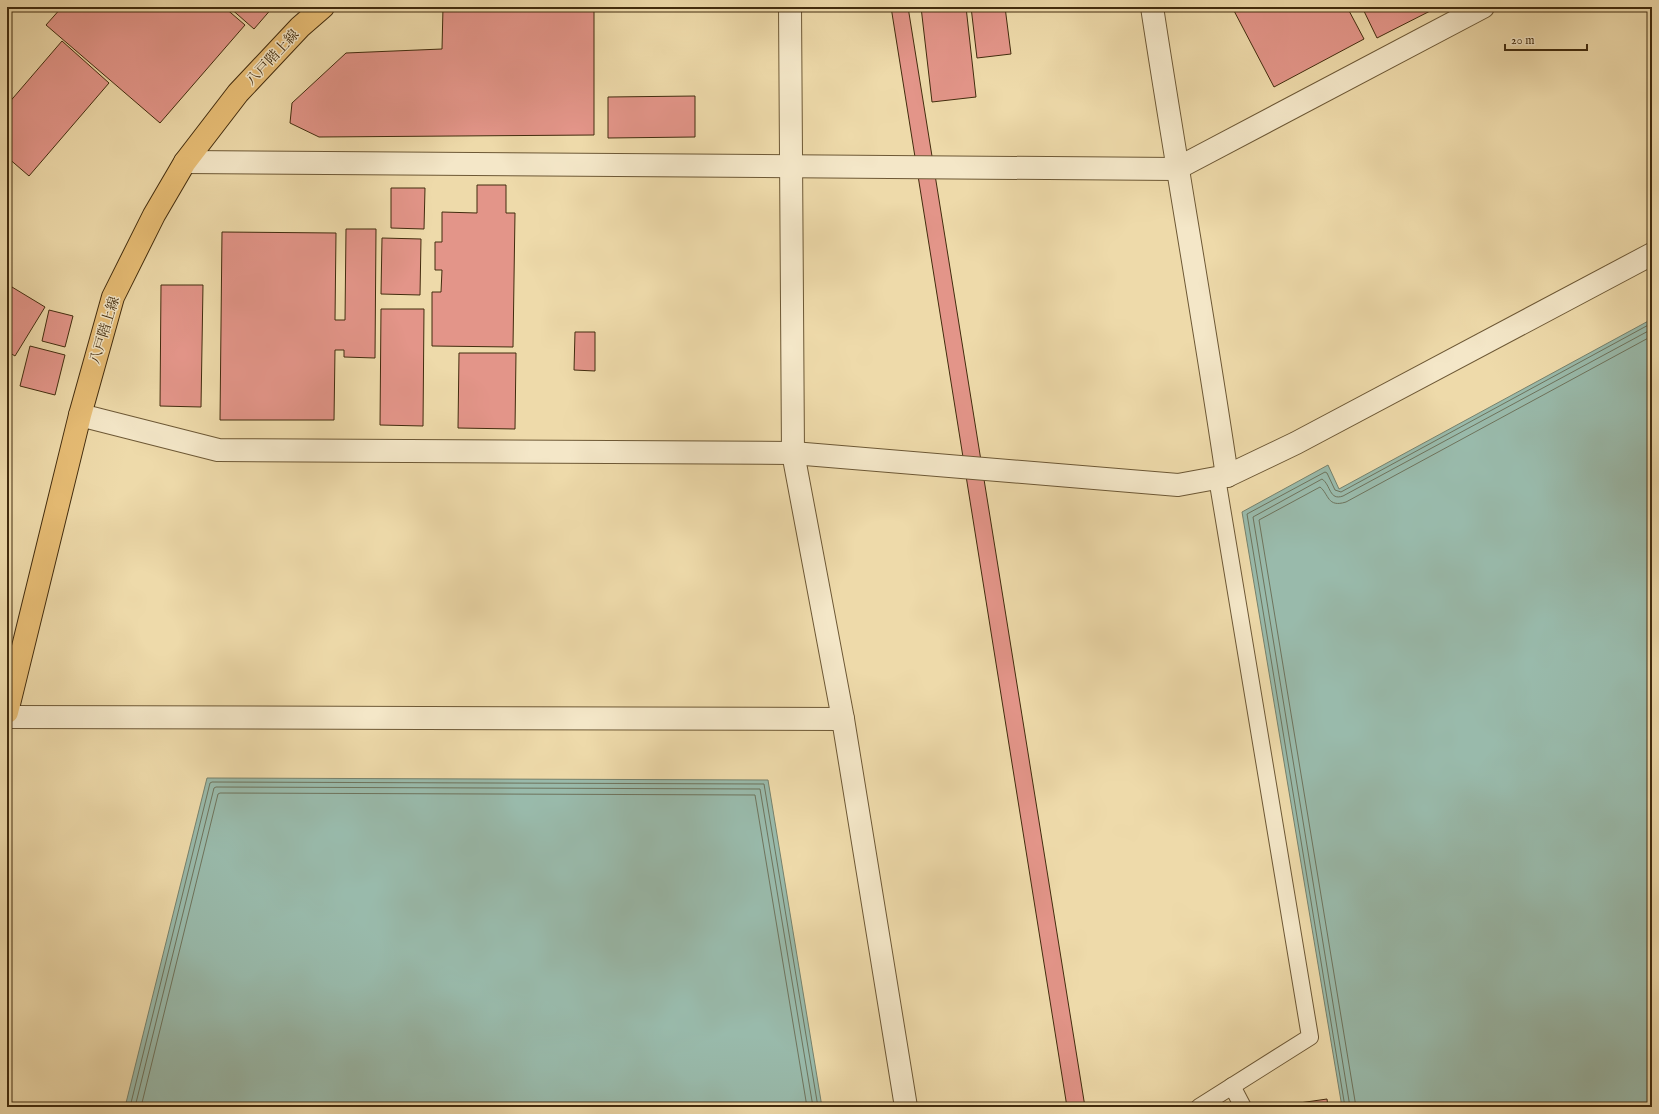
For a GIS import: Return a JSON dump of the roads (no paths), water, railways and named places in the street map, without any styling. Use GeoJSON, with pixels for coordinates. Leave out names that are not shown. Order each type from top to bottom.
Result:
{"type":"FeatureCollection","features":[{"type":"Feature","properties":{"kind":"main road","name":"八戸階上線"},"geometry":{"type":"LineString","coordinates":[[7,712],[14,655],[113,297],[154,215],[185,162],[238,93],[300,27],[323,7]]}},
{"type":"Feature","properties":{"kind":"street"},"geometry":{"type":"LineString","coordinates":[[790,7],[793,453],[843,719],[906,1107]]}},
{"type":"Feature","properties":{"kind":"street"},"geometry":{"type":"LineString","coordinates":[[1152,7],[1176,169],[1214,386],[1222,477]]}},
{"type":"Feature","properties":{"kind":"street"},"geometry":{"type":"LineString","coordinates":[[185,162],[790,165],[1176,169],[1483,7]]}},
{"type":"Feature","properties":{"kind":"street"},"geometry":{"type":"LineString","coordinates":[[80,414],[218,450],[793,453],[1178,485],[1222,477],[1296,443],[1652,254]]}},
{"type":"Feature","properties":{"kind":"street"},"geometry":{"type":"LineString","coordinates":[[7,717],[843,719]]}},
{"type":"Feature","properties":{"kind":"lane"},"geometry":{"type":"LineString","coordinates":[[1199,1107],[1310,1038],[1222,477]]}},
{"type":"Feature","properties":{"kind":"lane"},"geometry":{"type":"LineString","coordinates":[[1232,1086],[1243,1107]]}},
{"type":"Feature","properties":{"kind":"water"},"geometry":{"type":"Polygon","coordinates":[[[1652,319],[1652,1107],[1342,1107],[1242,512],[1328,465],[1339,489],[1652,319]]]}},
{"type":"Feature","properties":{"kind":"water"},"geometry":{"type":"Polygon","coordinates":[[[207,778],[768,780],[822,1107],[125,1107],[207,778]]]}},
{"type":"Feature","properties":{"kind":"railway"},"geometry":{"type":"LineString","coordinates":[[7,11],[11,7]]}}]}
